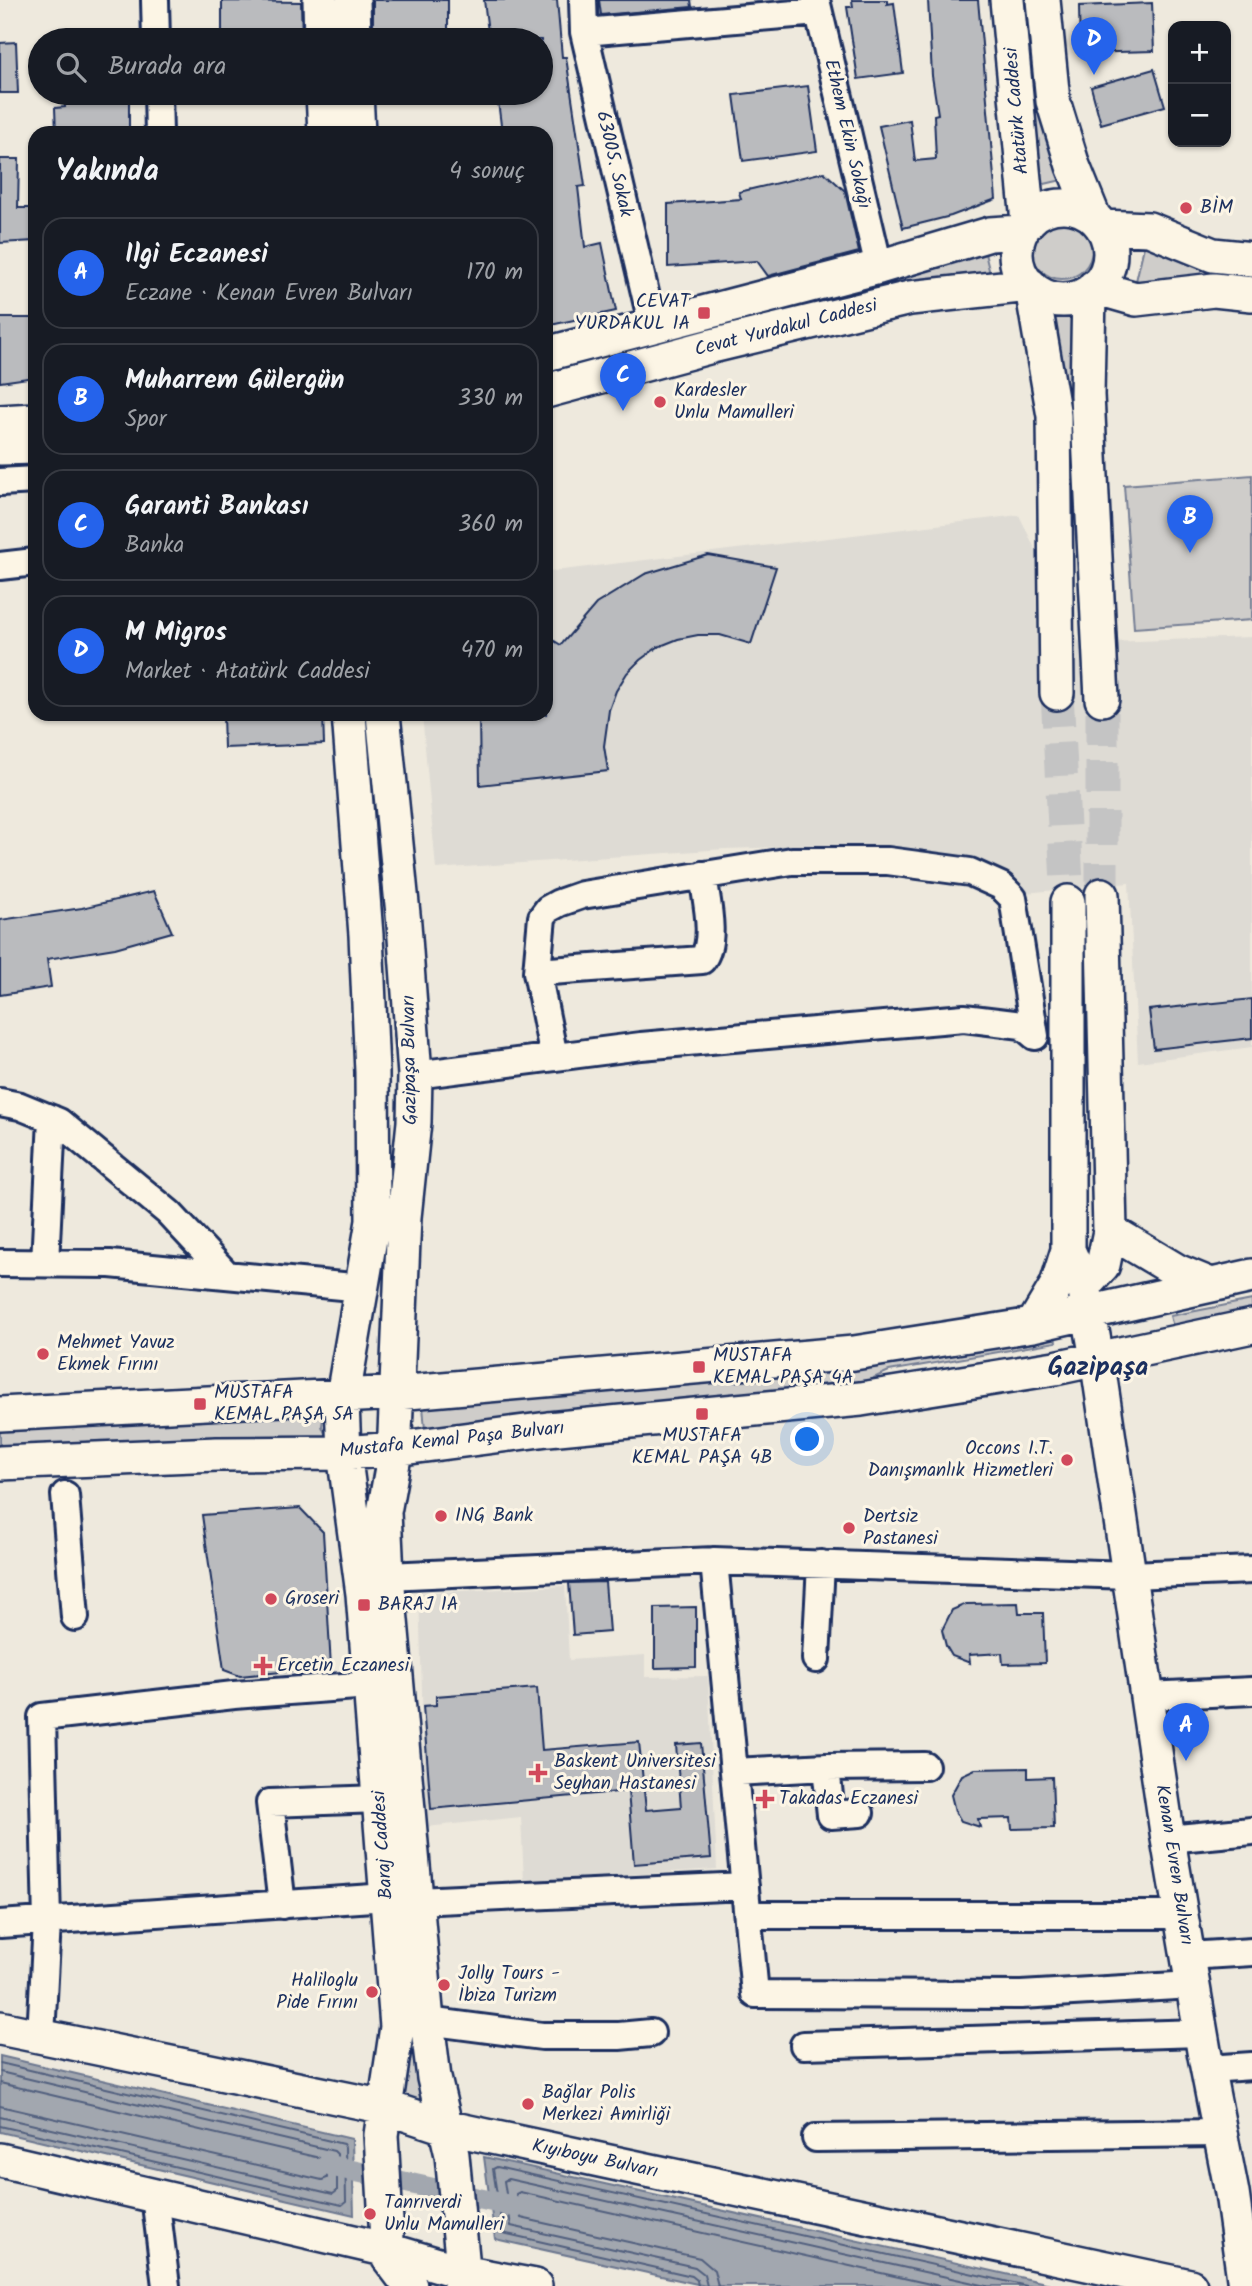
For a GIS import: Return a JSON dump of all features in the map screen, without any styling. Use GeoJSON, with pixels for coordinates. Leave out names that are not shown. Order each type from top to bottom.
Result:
{"type":"FeatureCollection","features":[{"type":"Feature","properties":{"kind":"main road"},"geometry":{"type":"LineString","coordinates":[[320,0],[321,28]]}},
{"type":"Feature","properties":{"kind":"main road"},"geometry":{"type":"LineString","coordinates":[[353,0],[354,28]]}},
{"type":"Feature","properties":{"kind":"main road","name":"Atatürk Caddesi"},"geometry":{"type":"LineString","coordinates":[[1007,0],[1025,227]]}},
{"type":"Feature","properties":{"kind":"main road","name":"Atatürk Caddesi"},"geometry":{"type":"LineString","coordinates":[[1043,0],[1053,101],[1073,166],[1098,223]]}},
{"type":"Feature","properties":{"kind":"main road"},"geometry":{"type":"LineString","coordinates":[[324,105],[325,126]]}},
{"type":"Feature","properties":{"kind":"main road"},"geometry":{"type":"LineString","coordinates":[[357,105],[358,126]]}},
{"type":"Feature","properties":{"kind":"main road"},"geometry":{"type":"LineString","coordinates":[[1031,287],[1054,299],[1078,297],[1091,290],[1105,274],[1109,262],[1110,250],[1098,223],[1082,210],[1068,206],[1039,212],[1025,227],[1016,256],[1018,268],[1031,287],[1054,416],[1057,693]]}},
{"type":"Feature","properties":{"kind":"main road"},"geometry":{"type":"LineString","coordinates":[[1098,223],[1149,229],[1213,255],[1252,259]]}},
{"type":"Feature","properties":{"kind":"main road","name":"Cevat Yurdakul Caddesi"},"geometry":{"type":"LineString","coordinates":[[553,352],[878,267],[990,234],[1025,227]]}},
{"type":"Feature","properties":{"kind":"main road","name":"Cevat Yurdakul Caddesi"},"geometry":{"type":"LineString","coordinates":[[553,389],[712,346],[910,299],[1031,287]]}},
{"type":"Feature","properties":{"kind":"main road"},"geometry":{"type":"LineString","coordinates":[[1091,290],[1136,299],[1214,290],[1252,294]]}},
{"type":"Feature","properties":{"kind":"main road"},"geometry":{"type":"LineString","coordinates":[[1091,290],[1087,395],[1102,699]]}},
{"type":"Feature","properties":{"kind":"main road"},"geometry":{"type":"LineString","coordinates":[[0,422],[28,420]]}},
{"type":"Feature","properties":{"kind":"main road"},"geometry":{"type":"LineString","coordinates":[[0,448],[28,447]]}},
{"type":"Feature","properties":{"kind":"main road","name":"Gazipaşa Bulvarı"},"geometry":{"type":"LineString","coordinates":[[343,1396],[373,1221],[372,1072],[366,935],[350,721]]}},
{"type":"Feature","properties":{"kind":"main road","name":"Gazipaşa Bulvarı"},"geometry":{"type":"LineString","coordinates":[[384,721],[404,924],[415,1075],[414,1122],[404,1217],[395,1449]]}},
{"type":"Feature","properties":{"kind":"main road"},"geometry":{"type":"LineString","coordinates":[[1086,1299],[1103,1265],[1110,1231],[1102,895]]}},
{"type":"Feature","properties":{"kind":"main road"},"geometry":{"type":"LineString","coordinates":[[1033,1325],[1057,1284],[1068,1250],[1068,902]]}},
{"type":"Feature","properties":{"kind":"main road"},"geometry":{"type":"LineString","coordinates":[[1110,1231],[1177,1271],[1211,1285]]}},
{"type":"Feature","properties":{"kind":"main road","name":"Kenan Evren Bulvarı"},"geometry":{"type":"LineString","coordinates":[[1068,1250],[1086,1299],[1097,1359],[1168,1839],[1201,2033],[1220,2133],[1242,2192],[1247,2271]]}},
{"type":"Feature","properties":{"kind":"main road"},"geometry":{"type":"LineString","coordinates":[[0,1413],[397,1393],[854,1353],[1033,1325],[1086,1299],[1211,1285],[1252,1276]]}},
{"type":"Feature","properties":{"kind":"main road","name":"Mustafa Kemal Paşa Bulvarı"},"geometry":{"type":"LineString","coordinates":[[0,1464],[395,1449],[548,1429],[861,1399],[1055,1368],[1252,1326]]}},
{"type":"Feature","properties":{"kind":"main road","name":"Baraj Caddesi"},"geometry":{"type":"LineString","coordinates":[[343,1396],[344,1452],[363,1594],[379,1799],[427,2021],[434,2078],[449,2141],[461,2272]]}},
{"type":"Feature","properties":{"kind":"main road","name":"Baraj Caddesi"},"geometry":{"type":"LineString","coordinates":[[395,1449],[384,1513],[401,1899],[397,2027],[383,2121],[388,2257],[410,2286]]}},
{"type":"Feature","properties":{"kind":"main road","name":"Kıyıboyu Bulvarı"},"geometry":{"type":"LineString","coordinates":[[0,2028],[383,2121],[449,2141],[1190,2286]]}},
{"type":"Feature","properties":{"kind":"main road"},"geometry":{"type":"LineString","coordinates":[[0,2160],[387,2246],[461,2272],[535,2286]]}},
{"type":"Feature","properties":{"kind":"street"},"geometry":{"type":"LineString","coordinates":[[155,0],[156,28]]}},
{"type":"Feature","properties":{"kind":"street","name":"63005. Sokak"},"geometry":{"type":"LineString","coordinates":[[583,0],[584,32],[653,327]]}},
{"type":"Feature","properties":{"kind":"street"},"geometry":{"type":"LineString","coordinates":[[584,32],[817,6]]}},
{"type":"Feature","properties":{"kind":"street","name":"Ethem Ekin Sokağı"},"geometry":{"type":"LineString","coordinates":[[817,6],[878,267]]}},
{"type":"Feature","properties":{"kind":"street"},"geometry":{"type":"LineString","coordinates":[[158,105],[159,126]]}},
{"type":"Feature","properties":{"kind":"street"},"geometry":{"type":"LineString","coordinates":[[0,482],[28,480]]}},
{"type":"Feature","properties":{"kind":"street"},"geometry":{"type":"LineString","coordinates":[[0,566],[28,563]]}},
{"type":"Feature","properties":{"kind":"street"},"geometry":{"type":"LineString","coordinates":[[415,1075],[641,1046],[964,1018],[1022,1025],[1035,1036],[1013,898],[1001,886],[970,872],[888,861],[792,861],[582,895],[548,909],[542,917],[537,972],[554,1057]]}},
{"type":"Feature","properties":{"kind":"street"},"geometry":{"type":"LineString","coordinates":[[537,972],[702,960],[708,952],[710,940],[703,876]]}},
{"type":"Feature","properties":{"kind":"street"},"geometry":{"type":"LineString","coordinates":[[0,1102],[59,1122],[169,1213],[227,1275]]}},
{"type":"Feature","properties":{"kind":"street"},"geometry":{"type":"LineString","coordinates":[[45,1263],[52,1119]]}},
{"type":"Feature","properties":{"kind":"street"},"geometry":{"type":"LineString","coordinates":[[0,1263],[110,1264],[363,1288]]}},
{"type":"Feature","properties":{"kind":"street"},"geometry":{"type":"LineString","coordinates":[[65,1495],[75,1617]]}},
{"type":"Feature","properties":{"kind":"street"},"geometry":{"type":"LineString","coordinates":[[387,1576],[714,1561],[1130,1575],[1252,1570]]}},
{"type":"Feature","properties":{"kind":"street"},"geometry":{"type":"LineString","coordinates":[[714,1561],[755,1994],[1021,1994],[1191,1971],[1252,1952]]}},
{"type":"Feature","properties":{"kind":"street"},"geometry":{"type":"LineString","coordinates":[[816,1659],[821,1564]]}},
{"type":"Feature","properties":{"kind":"street"},"geometry":{"type":"LineString","coordinates":[[41,2036],[47,1922],[43,1717],[234,1695],[370,1685]]}},
{"type":"Feature","properties":{"kind":"street"},"geometry":{"type":"LineString","coordinates":[[1148,1696],[1252,1691]]}},
{"type":"Feature","properties":{"kind":"street"},"geometry":{"type":"LineString","coordinates":[[734,1772],[826,1767],[925,1766]]}},
{"type":"Feature","properties":{"kind":"street"},"geometry":{"type":"LineString","coordinates":[[826,1767],[831,1815],[860,1813]]}},
{"type":"Feature","properties":{"kind":"street"},"geometry":{"type":"LineString","coordinates":[[282,1905],[270,1803],[379,1799]]}},
{"type":"Feature","properties":{"kind":"street"},"geometry":{"type":"LineString","coordinates":[[1168,1839],[1252,1831]]}},
{"type":"Feature","properties":{"kind":"street"},"geometry":{"type":"LineString","coordinates":[[0,1924],[282,1905],[745,1886]]}},
{"type":"Feature","properties":{"kind":"street"},"geometry":{"type":"LineString","coordinates":[[748,1915],[1181,1915]]}},
{"type":"Feature","properties":{"kind":"street"},"geometry":{"type":"LineString","coordinates":[[427,2021],[542,2036],[619,2036],[651,2032]]}},
{"type":"Feature","properties":{"kind":"street"},"geometry":{"type":"LineString","coordinates":[[804,2045],[1201,2033]]}},
{"type":"Feature","properties":{"kind":"street"},"geometry":{"type":"LineString","coordinates":[[1208,2069],[1252,2066]]}},
{"type":"Feature","properties":{"kind":"street"},"geometry":{"type":"LineString","coordinates":[[816,2138],[1220,2133]]}},
{"type":"Feature","properties":{"kind":"street"},"geometry":{"type":"LineString","coordinates":[[155,2196],[166,2286]]}},
{"type":"Feature","properties":{"kind":"shaded area"},"geometry":{"type":"Polygon","coordinates":[[[1020,0],[1029,0],[1062,180],[1036,186],[1020,0]]]}},
{"type":"Feature","properties":{"kind":"shaded area"},"geometry":{"type":"Polygon","coordinates":[[[1056,219],[1068,219],[1087,232],[1092,249],[1090,261],[1079,274],[1068,279],[1056,279],[1037,266],[1032,255],[1032,243],[1045,224],[1056,219]]]}},
{"type":"Feature","properties":{"kind":"shaded area"},"geometry":{"type":"Polygon","coordinates":[[[1146,238],[1252,269],[1252,279],[1212,276],[1136,281],[1146,238]]]}},
{"type":"Feature","properties":{"kind":"shaded area"},"geometry":{"type":"Polygon","coordinates":[[[984,249],[991,278],[553,375],[553,366],[984,249]]]}},
{"type":"Feature","properties":{"kind":"shaded area"},"geometry":{"type":"Polygon","coordinates":[[[1048,314],[1079,314],[1072,405],[1066,404],[1048,314]]]}},
{"type":"Feature","properties":{"kind":"shaded area"},"geometry":{"type":"Polygon","coordinates":[[[1252,475],[1252,620],[1134,628],[1124,485],[1252,475]]]}},
{"type":"Feature","properties":{"kind":"shaded area"},"geometry":{"type":"Polygon","coordinates":[[[1019,515],[1080,643],[1252,637],[1252,1047],[1138,1062],[1129,883],[1025,893],[987,868],[846,845],[725,849],[436,869],[423,721],[553,721],[553,571],[1019,515]]]}},
{"type":"Feature","properties":{"kind":"shaded area"},"geometry":{"type":"Polygon","coordinates":[[[1252,1300],[1252,1312],[1174,1330],[1170,1316],[1252,1300]]]}},
{"type":"Feature","properties":{"kind":"shaded area"},"geometry":{"type":"Polygon","coordinates":[[[1055,1335],[1056,1342],[889,1371],[858,1385],[425,1430],[423,1406],[1055,1335]]]}},
{"type":"Feature","properties":{"kind":"shaded area"},"geometry":{"type":"Polygon","coordinates":[[[324,1413],[322,1426],[327,1438],[0,1447],[0,1430],[324,1413]]]}},
{"type":"Feature","properties":{"kind":"shaded area"},"geometry":{"type":"Polygon","coordinates":[[[364,1485],[373,1485],[425,2105],[399,2101],[364,1485]]]}},
{"type":"Feature","properties":{"kind":"shaded area"},"geometry":{"type":"Polygon","coordinates":[[[565,1586],[569,1660],[645,1655],[645,1677],[708,1676],[717,1869],[524,1882],[521,1817],[426,1827],[419,1593],[565,1586]]]}},
{"type":"Feature","properties":{"kind":"water"},"geometry":{"type":"Polygon","coordinates":[[[0,2056],[352,2139],[354,2215],[0,2132],[0,2056]]]}},
{"type":"Feature","properties":{"kind":"water"},"geometry":{"type":"Polygon","coordinates":[[[484,2157],[1059,2286],[706,2286],[495,2239],[484,2157]]]}},
{"type":"Feature","properties":{"kind":"building"},"geometry":{"type":"Polygon","coordinates":[[[373,0],[448,0],[448,28],[373,28],[373,0]]]}},
{"type":"Feature","properties":{"kind":"building"},"geometry":{"type":"Polygon","coordinates":[[[484,0],[557,0],[562,57],[566,57],[585,186],[578,187],[585,247],[602,243],[616,311],[553,324],[553,126],[501,126],[498,105],[553,105],[553,28],[488,28],[484,0]]]}},
{"type":"Feature","properties":{"kind":"building"},"geometry":{"type":"Polygon","coordinates":[[[599,0],[691,0],[692,7],[601,15],[599,0]]]}},
{"type":"Feature","properties":{"kind":"building"},"geometry":{"type":"Polygon","coordinates":[[[852,0],[887,0],[887,4],[894,3],[903,73],[858,79],[847,7],[853,7],[852,0]]]}},
{"type":"Feature","properties":{"kind":"building"},"geometry":{"type":"Polygon","coordinates":[[[928,0],[978,0],[996,199],[951,216],[903,228],[879,126],[910,120],[915,161],[936,159],[934,115],[938,114],[932,76],[928,0]]]}},
{"type":"Feature","properties":{"kind":"building"},"geometry":{"type":"Polygon","coordinates":[[[222,1],[301,2],[302,28],[222,28],[222,1]]]}},
{"type":"Feature","properties":{"kind":"building"},"geometry":{"type":"Polygon","coordinates":[[[1152,3],[1154,51],[1080,53],[1079,6],[1152,3]]]}},
{"type":"Feature","properties":{"kind":"building"},"geometry":{"type":"Polygon","coordinates":[[[16,42],[18,93],[0,93],[0,43],[16,42]]]}},
{"type":"Feature","properties":{"kind":"building"},"geometry":{"type":"Polygon","coordinates":[[[1154,69],[1165,106],[1101,124],[1091,87],[1154,69]]]}},
{"type":"Feature","properties":{"kind":"building"},"geometry":{"type":"Polygon","coordinates":[[[808,86],[817,151],[743,161],[734,95],[808,86]]]}},
{"type":"Feature","properties":{"kind":"building"},"geometry":{"type":"Polygon","coordinates":[[[129,105],[129,126],[56,126],[55,108],[129,105]]]}},
{"type":"Feature","properties":{"kind":"building"},"geometry":{"type":"Polygon","coordinates":[[[0,159],[19,159],[18,208],[28,208],[28,241],[0,243],[0,159]]]}},
{"type":"Feature","properties":{"kind":"building"},"geometry":{"type":"Polygon","coordinates":[[[824,172],[845,191],[859,252],[768,276],[757,261],[668,267],[668,204],[741,199],[739,192],[824,172]]]}},
{"type":"Feature","properties":{"kind":"building"},"geometry":{"type":"Polygon","coordinates":[[[0,318],[28,318],[28,378],[0,382],[0,318]]]}},
{"type":"Feature","properties":{"kind":"building"},"geometry":{"type":"Polygon","coordinates":[[[708,555],[776,567],[751,644],[720,635],[678,639],[658,647],[627,673],[609,710],[604,746],[608,771],[480,785],[479,721],[553,721],[553,640],[561,645],[596,604],[645,574],[708,555]]]}},
{"type":"Feature","properties":{"kind":"building"},"geometry":{"type":"Polygon","coordinates":[[[223,721],[323,721],[324,744],[224,748],[223,721]]]}},
{"type":"Feature","properties":{"kind":"building"},"geometry":{"type":"Polygon","coordinates":[[[154,891],[172,932],[115,948],[47,959],[51,987],[0,995],[0,920],[82,908],[154,891]]]}},
{"type":"Feature","properties":{"kind":"building"},"geometry":{"type":"Polygon","coordinates":[[[1252,999],[1252,1038],[1154,1049],[1149,1010],[1252,999]]]}},
{"type":"Feature","properties":{"kind":"building","name":"Groseri"},"geometry":{"type":"Polygon","coordinates":[[[300,1508],[323,1532],[331,1667],[240,1676],[224,1670],[202,1515],[300,1508]]]}},
{"type":"Feature","properties":{"kind":"building"},"geometry":{"type":"Polygon","coordinates":[[[605,1582],[609,1632],[573,1635],[569,1583],[605,1582]]]}},
{"type":"Feature","properties":{"kind":"building"},"geometry":{"type":"Polygon","coordinates":[[[1018,1603],[1019,1613],[1043,1613],[1045,1663],[1003,1664],[1002,1653],[969,1655],[970,1663],[952,1656],[942,1630],[952,1610],[966,1604],[1018,1603]]]}},
{"type":"Feature","properties":{"kind":"building"},"geometry":{"type":"Polygon","coordinates":[[[696,1607],[696,1667],[655,1668],[655,1608],[696,1607]]]}},
{"type":"Feature","properties":{"kind":"building"},"geometry":{"type":"Polygon","coordinates":[[[537,1688],[542,1750],[639,1742],[646,1810],[681,1807],[676,1745],[701,1743],[711,1858],[634,1864],[628,1791],[431,1809],[423,1706],[436,1705],[436,1696],[537,1688]]]}},
{"type":"Feature","properties":{"kind":"building"},"geometry":{"type":"Polygon","coordinates":[[[1028,1768],[1028,1778],[1052,1777],[1054,1828],[1012,1829],[1011,1818],[978,1819],[980,1827],[961,1821],[951,1795],[962,1775],[975,1769],[1028,1768]]]}},
{"type":"Feature","properties":{"kind":"waterway"},"geometry":{"type":"LineString","coordinates":[[327,2165],[517,2207]]}},
{"type":"Feature","properties":{"kind":"tunnel"},"geometry":{"type":"LineString","coordinates":[[1057,693],[1068,902]]}},
{"type":"Feature","properties":{"kind":"tunnel"},"geometry":{"type":"LineString","coordinates":[[1102,699],[1102,895]]}},
{"type":"Feature","properties":{"kind":"place","name":"M Migros"},"geometry":{"type":"Point","coordinates":[1094,75]}},
{"type":"Feature","properties":{"kind":"place","name":"BİM"},"geometry":{"type":"Point","coordinates":[1186,208]}},
{"type":"Feature","properties":{"kind":"place","name":"CEVAT YURDAKUL 1A"},"geometry":{"type":"Point","coordinates":[704,313]}},
{"type":"Feature","properties":{"kind":"place","name":"Kardesler Unlu Mamulleri"},"geometry":{"type":"Point","coordinates":[660,402]}},
{"type":"Feature","properties":{"kind":"place","name":"Garanti Bankası"},"geometry":{"type":"Point","coordinates":[623,411]}},
{"type":"Feature","properties":{"kind":"place","name":"Muharrem Gülergün"},"geometry":{"type":"Point","coordinates":[1190,553]}},
{"type":"Feature","properties":{"kind":"place","name":"Mehmet Yavuz Ekmek Fırını"},"geometry":{"type":"Point","coordinates":[43,1354]}},
{"type":"Feature","properties":{"kind":"place","name":"MUSTAFA KEMAL PAŞA 4A"},"geometry":{"type":"Point","coordinates":[699,1367]}},
{"type":"Feature","properties":{"kind":"place","name":"MUSTAFA KEMAL PAŞA 5A"},"geometry":{"type":"Point","coordinates":[200,1404]}},
{"type":"Feature","properties":{"kind":"place","name":"MUSTAFA KEMAL PAŞA 4B"},"geometry":{"type":"Point","coordinates":[702,1414]}},
{"type":"Feature","properties":{"kind":"place","name":"Occons I.T. Danışmanlık Hizmetleri"},"geometry":{"type":"Point","coordinates":[1067,1460]}},
{"type":"Feature","properties":{"kind":"place","name":"ING Bank"},"geometry":{"type":"Point","coordinates":[441,1516]}},
{"type":"Feature","properties":{"kind":"place","name":"Dertsiz Pastanesi"},"geometry":{"type":"Point","coordinates":[849,1528]}},
{"type":"Feature","properties":{"kind":"place","name":"Groseri"},"geometry":{"type":"Point","coordinates":[271,1599]}},
{"type":"Feature","properties":{"kind":"place","name":"BARAJ 1A"},"geometry":{"type":"Point","coordinates":[364,1605]}},
{"type":"Feature","properties":{"kind":"place","name":"Ercetin Eczanesi"},"geometry":{"type":"Point","coordinates":[263,1666]}},
{"type":"Feature","properties":{"kind":"place","name":"Ilgi Eczanesi"},"geometry":{"type":"Point","coordinates":[1186,1761]}},
{"type":"Feature","properties":{"kind":"place","name":"Baskent Universitesi Seyhan Hastanesi"},"geometry":{"type":"Point","coordinates":[538,1773]}},
{"type":"Feature","properties":{"kind":"place","name":"Takadas Eczanesi"},"geometry":{"type":"Point","coordinates":[765,1799]}},
{"type":"Feature","properties":{"kind":"place","name":"Jolly Tours - İbiza Turizm"},"geometry":{"type":"Point","coordinates":[444,1985]}},
{"type":"Feature","properties":{"kind":"place","name":"Haliloglu Pide Fırını"},"geometry":{"type":"Point","coordinates":[372,1992]}},
{"type":"Feature","properties":{"kind":"place","name":"Bağlar Polis Merkezi Amirliği"},"geometry":{"type":"Point","coordinates":[528,2104]}},
{"type":"Feature","properties":{"kind":"place","name":"Tanrıverdi Unlu Mamulleri"},"geometry":{"type":"Point","coordinates":[370,2214]}},
{"type":"Feature","properties":{"kind":"district","name":"Gazipaşa"},"geometry":{"type":"Point","coordinates":[1098,1368]}}]}
